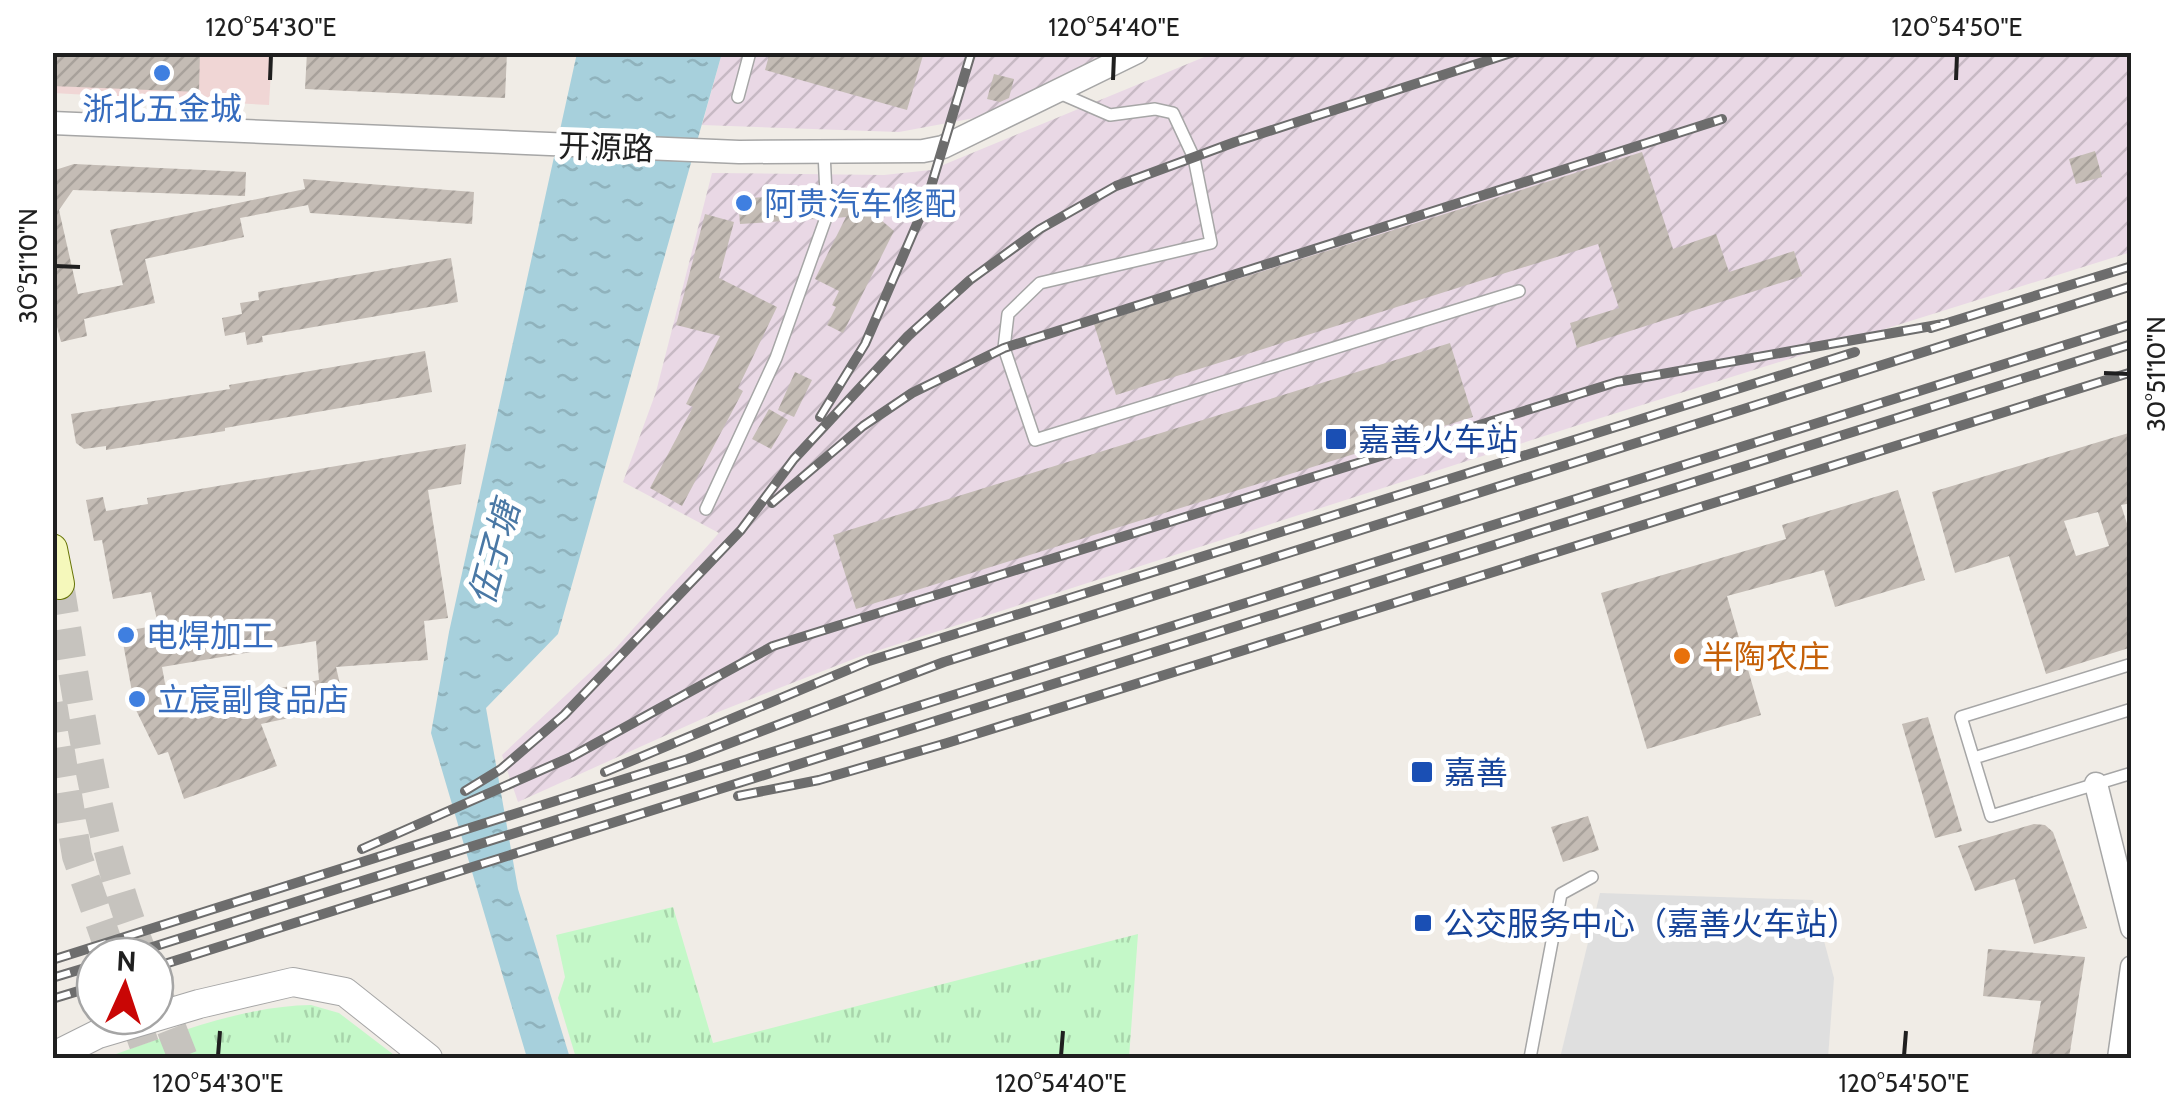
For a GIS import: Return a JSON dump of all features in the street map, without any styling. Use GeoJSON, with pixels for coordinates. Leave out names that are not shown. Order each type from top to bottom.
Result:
{"type":"FeatureCollection","features":[{"type":"Feature","properties":{"kind":"main road"},"geometry":{"type":"LineString","coordinates":[[52,549],[58,584]]}},
{"type":"Feature","properties":{"kind":"street","name":"开源路"},"geometry":{"type":"LineString","coordinates":[[52,124],[739,152],[923,152],[943,148],[1137,52]]}},
{"type":"Feature","properties":{"kind":"street"},"geometry":{"type":"LineString","coordinates":[[2096,784],[2132,928]]}},
{"type":"Feature","properties":{"kind":"street"},"geometry":{"type":"LineString","coordinates":[[2118,1058],[2132,967]]}},
{"type":"Feature","properties":{"kind":"street"},"geometry":{"type":"LineString","coordinates":[[52,1057],[98,1034],[199,1004],[294,982],[344,992],[428,1058]]}},
{"type":"Feature","properties":{"kind":"lane"},"geometry":{"type":"LineString","coordinates":[[738,97],[750,52]]}},
{"type":"Feature","properties":{"kind":"lane"},"geometry":{"type":"LineString","coordinates":[[1057,92],[1110,116],[1155,109],[1173,113],[1194,158],[1211,243],[1040,283],[1008,314],[1004,348],[1036,440],[1519,291]]}},
{"type":"Feature","properties":{"kind":"lane"},"geometry":{"type":"LineString","coordinates":[[706,509],[776,358],[814,252],[826,215],[824,152]]}},
{"type":"Feature","properties":{"kind":"lane"},"geometry":{"type":"LineString","coordinates":[[2132,664],[1962,717],[1992,816],[2132,773]]}},
{"type":"Feature","properties":{"kind":"lane"},"geometry":{"type":"LineString","coordinates":[[1974,758],[2132,709]]}},
{"type":"Feature","properties":{"kind":"lane"},"geometry":{"type":"LineString","coordinates":[[1530,1058],[1560,894],[1592,876]]}},
{"type":"Feature","properties":{"kind":"shaded area","name":"浙北五金城"},"geometry":{"type":"Polygon","coordinates":[[[52,53],[272,53],[269,105],[53,93],[52,53]]]}},
{"type":"Feature","properties":{"kind":"shaded area"},"geometry":{"type":"Polygon","coordinates":[[[722,53],[1116,53],[980,117],[899,132],[702,125],[722,53]]]}},
{"type":"Feature","properties":{"kind":"shaded area"},"geometry":{"type":"Polygon","coordinates":[[[1214,53],[2131,53],[2131,252],[864,655],[713,714],[518,802],[502,755],[615,649],[719,533],[623,482],[656,392],[712,173],[884,175],[931,170],[1214,53]]]}},
{"type":"Feature","properties":{"kind":"shaded area"},"geometry":{"type":"Polygon","coordinates":[[[1600,893],[1813,900],[1834,978],[1828,1058],[1560,1058],[1600,893]]]}},
{"type":"Feature","properties":{"kind":"green space"},"geometry":{"type":"Polygon","coordinates":[[[673,907],[713,1043],[1138,934],[1129,1058],[576,1058],[558,998],[565,977],[556,935],[673,907]]]}},
{"type":"Feature","properties":{"kind":"green space"},"geometry":{"type":"Polygon","coordinates":[[[311,1005],[339,1013],[398,1058],[105,1058],[233,1016],[311,1005]]]}},
{"type":"Feature","properties":{"kind":"water","name":"伍子塘"},"geometry":{"type":"Polygon","coordinates":[[[577,53],[722,53],[558,634],[486,708],[518,889],[570,1058],[527,1058],[431,733],[449,632],[577,53]]]}},
{"type":"Feature","properties":{"kind":"building"},"geometry":{"type":"Polygon","coordinates":[[[52,52],[200,52],[199,92],[52,86],[52,52]]]}},
{"type":"Feature","properties":{"kind":"building"},"geometry":{"type":"Polygon","coordinates":[[[307,52],[507,52],[505,98],[305,89],[307,52]]]}},
{"type":"Feature","properties":{"kind":"building"},"geometry":{"type":"Polygon","coordinates":[[[770,52],[924,52],[907,110],[765,70],[770,52]]]}},
{"type":"Feature","properties":{"kind":"building"},"geometry":{"type":"Polygon","coordinates":[[[994,74],[1014,79],[1009,98],[1000,102],[987,99],[994,74]]]}},
{"type":"Feature","properties":{"kind":"building"},"geometry":{"type":"Polygon","coordinates":[[[2095,151],[2102,177],[2076,184],[2069,159],[2095,151]]]}},
{"type":"Feature","properties":{"kind":"building"},"geometry":{"type":"Polygon","coordinates":[[[1642,152],[1673,249],[1716,234],[1729,272],[1794,251],[1802,276],[1577,348],[1570,323],[1619,308],[1598,244],[1116,395],[1094,324],[1642,152]]]}},
{"type":"Feature","properties":{"kind":"building"},"geometry":{"type":"Polygon","coordinates":[[[74,164],[246,172],[245,196],[73,190],[59,210],[78,294],[123,285],[110,230],[305,189],[303,179],[474,192],[472,224],[310,213],[308,205],[240,218],[244,237],[145,259],[155,303],[84,319],[87,336],[61,342],[52,308],[52,171],[74,164]]]}},
{"type":"Feature","properties":{"kind":"building"},"geometry":{"type":"Polygon","coordinates":[[[872,189],[874,214],[894,231],[843,333],[827,325],[839,291],[815,279],[846,217],[836,218],[835,192],[872,189]]]}},
{"type":"Feature","properties":{"kind":"building"},"geometry":{"type":"Polygon","coordinates":[[[817,193],[816,219],[740,224],[738,199],[817,193]]]}},
{"type":"Feature","properties":{"kind":"building"},"geometry":{"type":"Polygon","coordinates":[[[705,214],[734,222],[719,278],[777,307],[738,388],[743,391],[682,506],[650,488],[693,407],[686,404],[720,336],[676,325],[705,214]]]}},
{"type":"Feature","properties":{"kind":"building"},"geometry":{"type":"Polygon","coordinates":[[[451,258],[458,302],[262,336],[263,342],[247,345],[245,332],[225,336],[222,318],[242,314],[240,303],[259,300],[258,292],[451,258]]]}},
{"type":"Feature","properties":{"kind":"building"},"geometry":{"type":"Polygon","coordinates":[[[1450,343],[1473,417],[856,609],[833,535],[1450,343]]]}},
{"type":"Feature","properties":{"kind":"building"},"geometry":{"type":"Polygon","coordinates":[[[425,351],[432,392],[106,450],[106,446],[84,449],[76,443],[71,414],[230,389],[229,385],[425,351]]]}},
{"type":"Feature","properties":{"kind":"building"},"geometry":{"type":"Polygon","coordinates":[[[795,372],[812,380],[794,417],[778,410],[795,372]]]}},
{"type":"Feature","properties":{"kind":"building"},"geometry":{"type":"Polygon","coordinates":[[[769,409],[788,420],[771,449],[752,439],[769,409]]]}},
{"type":"Feature","properties":{"kind":"building"},"geometry":{"type":"Polygon","coordinates":[[[2132,432],[2132,503],[2121,505],[2132,539],[2132,647],[2046,674],[2009,556],[1955,573],[1932,492],[2132,432]],[[2098,512],[2064,521],[2076,556],[2109,546],[2098,512]]]}},
{"type":"Feature","properties":{"kind":"building"},"geometry":{"type":"Polygon","coordinates":[[[466,444],[461,484],[428,490],[448,618],[424,621],[428,660],[336,667],[345,706],[261,724],[277,766],[184,799],[168,752],[158,755],[135,708],[121,632],[158,625],[151,592],[113,599],[102,540],[94,541],[86,500],[103,497],[106,511],[148,504],[147,498],[466,444]],[[316,641],[162,667],[170,711],[319,680],[316,641]]]}},
{"type":"Feature","properties":{"kind":"building","name":"半陶农庄"},"geometry":{"type":"Polygon","coordinates":[[[1898,490],[1925,580],[1835,607],[1824,570],[1727,596],[1761,715],[1647,749],[1601,593],[1786,539],[1782,525],[1898,490]]]}},
{"type":"Feature","properties":{"kind":"building"},"geometry":{"type":"Polygon","coordinates":[[[1928,717],[1962,831],[1935,838],[1902,724],[1928,717]]]}},
{"type":"Feature","properties":{"kind":"building"},"geometry":{"type":"Polygon","coordinates":[[[1588,816],[1599,850],[1563,862],[1551,827],[1588,816]]]}},
{"type":"Feature","properties":{"kind":"building"},"geometry":{"type":"Polygon","coordinates":[[[2034,824],[2045,825],[2053,832],[2087,928],[2034,944],[2015,879],[1975,891],[1958,846],[2034,824]]]}},
{"type":"Feature","properties":{"kind":"building"},"geometry":{"type":"Polygon","coordinates":[[[1988,949],[2085,957],[2069,1058],[2031,1058],[2041,1001],[1983,996],[1988,949]]]}},
{"type":"Feature","properties":{"kind":"tunnel"},"geometry":{"type":"LineString","coordinates":[[59,584],[101,819],[136,936]]}},
{"type":"Feature","properties":{"kind":"tunnel"},"geometry":{"type":"LineString","coordinates":[[52,703],[77,856],[105,936]]}},
{"type":"Feature","properties":{"kind":"tunnel"},"geometry":{"type":"LineString","coordinates":[[141,1036],[149,1058]]}},
{"type":"Feature","properties":{"kind":"tunnel"},"geometry":{"type":"LineString","coordinates":[[174,1036],[183,1058]]}},
{"type":"Feature","properties":{"kind":"railway"},"geometry":{"type":"LineString","coordinates":[[465,791],[501,769],[564,715],[741,530],[794,459],[908,336],[970,280],[1040,229],[1116,186],[1235,142],[1514,52]]}},
{"type":"Feature","properties":{"kind":"railway"},"geometry":{"type":"LineString","coordinates":[[820,417],[865,344],[926,203],[971,54]]}},
{"type":"Feature","properties":{"kind":"railway"},"geometry":{"type":"LineString","coordinates":[[772,503],[863,426],[912,393],[1004,348],[1722,119]]}},
{"type":"Feature","properties":{"kind":"railway"},"geometry":{"type":"LineString","coordinates":[[1931,328],[2132,266]]}},
{"type":"Feature","properties":{"kind":"railway"},"geometry":{"type":"LineString","coordinates":[[52,960],[688,759],[944,662],[2132,286]]}},
{"type":"Feature","properties":{"kind":"railway"},"geometry":{"type":"LineString","coordinates":[[362,849],[571,757],[773,646],[1617,382],[1943,324]]}},
{"type":"Feature","properties":{"kind":"railway"},"geometry":{"type":"LineString","coordinates":[[175,940],[2132,324]]}},
{"type":"Feature","properties":{"kind":"railway"},"geometry":{"type":"LineString","coordinates":[[175,961],[2132,344]]}},
{"type":"Feature","properties":{"kind":"railway"},"geometry":{"type":"LineString","coordinates":[[605,772],[869,661],[1855,352]]}},
{"type":"Feature","properties":{"kind":"railway"},"geometry":{"type":"LineString","coordinates":[[738,796],[819,780],[947,743],[2132,372]]}},
{"type":"Feature","properties":{"kind":"railway"},"geometry":{"type":"LineString","coordinates":[[52,978],[75,971]]}},
{"type":"Feature","properties":{"kind":"railway"},"geometry":{"type":"LineString","coordinates":[[52,999],[75,992]]}},
{"type":"Feature","properties":{"kind":"place","name":"浙北五金城"},"geometry":{"type":"Point","coordinates":[162,73]}},
{"type":"Feature","properties":{"kind":"place","name":"阿贵汽车修配"},"geometry":{"type":"Point","coordinates":[744,203]}},
{"type":"Feature","properties":{"kind":"place","name":"嘉善火车站"},"geometry":{"type":"Point","coordinates":[1336,439]}},
{"type":"Feature","properties":{"kind":"place","name":"电焊加工"},"geometry":{"type":"Point","coordinates":[126,635]}},
{"type":"Feature","properties":{"kind":"place","name":"半陶农庄"},"geometry":{"type":"Point","coordinates":[1682,656]}},
{"type":"Feature","properties":{"kind":"place","name":"立宸副食品店"},"geometry":{"type":"Point","coordinates":[137,699]}},
{"type":"Feature","properties":{"kind":"place","name":"嘉善"},"geometry":{"type":"Point","coordinates":[1422,772]}},
{"type":"Feature","properties":{"kind":"place","name":"公交服务中心（嘉善火车站）"},"geometry":{"type":"Point","coordinates":[1423,923]}}]}
